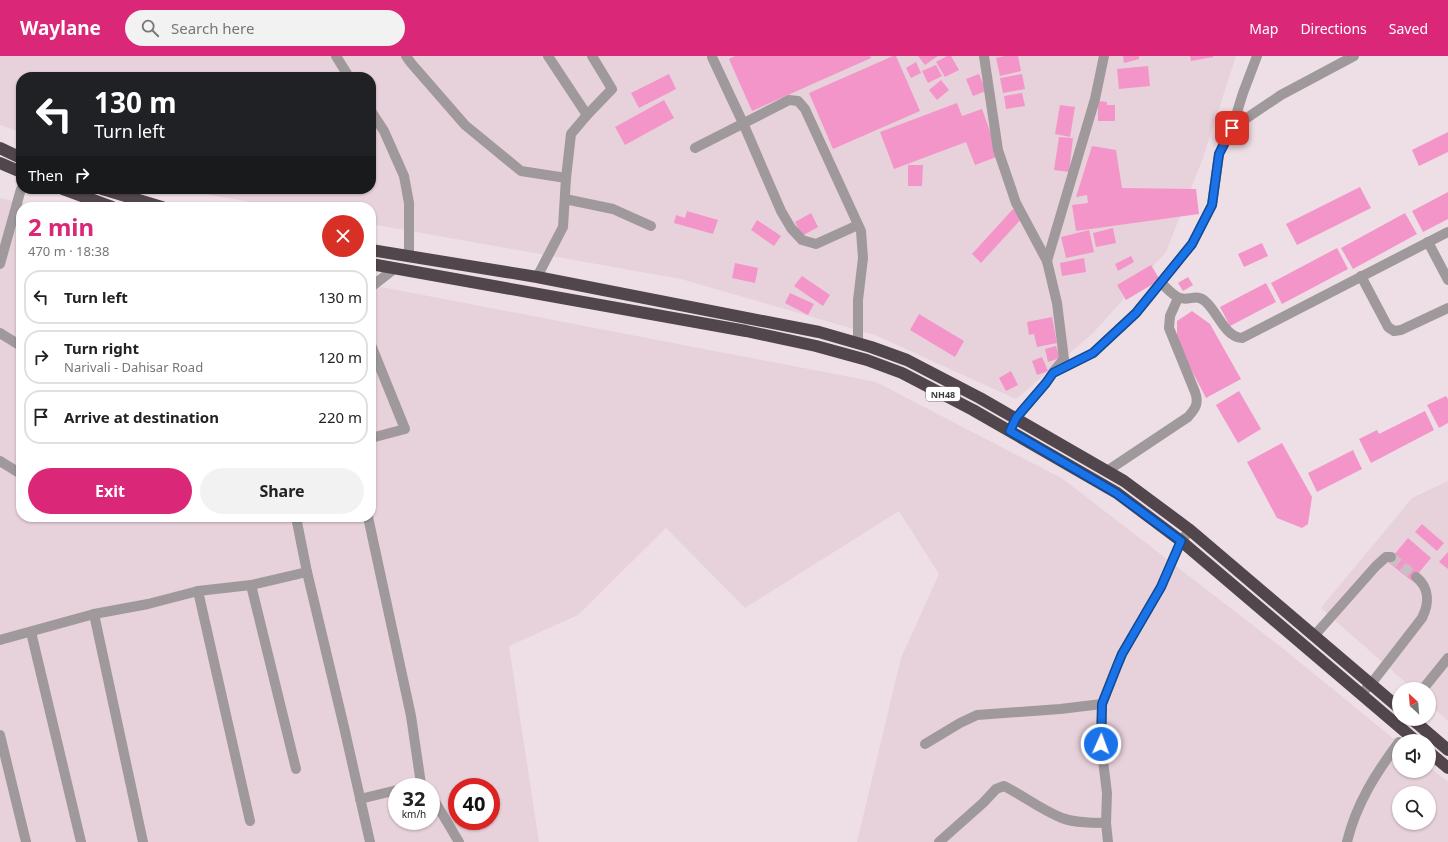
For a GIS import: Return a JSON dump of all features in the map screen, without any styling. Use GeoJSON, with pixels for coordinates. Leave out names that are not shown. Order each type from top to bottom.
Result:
{"type":"FeatureCollection","features":[{"type":"Feature","properties":{"kind":"highway"},"geometry":{"type":"LineString","coordinates":[[0,148],[16,156]]}},
{"type":"Feature","properties":{"kind":"highway"},"geometry":{"type":"LineString","coordinates":[[0,162],[16,170]]}},
{"type":"Feature","properties":{"kind":"highway"},"geometry":{"type":"LineString","coordinates":[[77,194],[98,202]]}},
{"type":"Feature","properties":{"kind":"highway"},"geometry":{"type":"LineString","coordinates":[[119,194],[145,202]]}},
{"type":"Feature","properties":{"kind":"highway","name":"NH48"},"geometry":{"type":"LineString","coordinates":[[376,251],[537,277],[804,329],[858,343],[907,360],[1016,418],[1107,471],[1142,494],[1190,530],[1392,702]]}},
{"type":"Feature","properties":{"kind":"highway","name":"NH48"},"geometry":{"type":"LineString","coordinates":[[376,265],[746,331],[816,346],[867,360],[902,373],[973,410],[1116,493],[1181,541],[1361,694],[1398,734]]}},
{"type":"Feature","properties":{"kind":"highway"},"geometry":{"type":"LineString","coordinates":[[1064,462],[1072,451]]}},
{"type":"Feature","properties":{"kind":"highway"},"geometry":{"type":"LineString","coordinates":[[1420,726],[1448,750]]}},
{"type":"Feature","properties":{"kind":"highway"},"geometry":{"type":"LineString","coordinates":[[1436,758],[1448,768]]}},
{"type":"Feature","properties":{"kind":"street"},"geometry":{"type":"LineString","coordinates":[[336,56],[346,72]]}},
{"type":"Feature","properties":{"kind":"street"},"geometry":{"type":"LineString","coordinates":[[406,56],[465,125],[521,171],[566,178]]}},
{"type":"Feature","properties":{"kind":"street"},"geometry":{"type":"LineString","coordinates":[[548,56],[587,115]]}},
{"type":"Feature","properties":{"kind":"street"},"geometry":{"type":"LineString","coordinates":[[537,277],[563,227],[566,178],[572,134],[587,115],[612,89],[592,56]]}},
{"type":"Feature","properties":{"kind":"street"},"geometry":{"type":"LineString","coordinates":[[984,56],[998,150],[1016,203],[1047,262],[1057,303],[1064,359],[1016,418],[1010,431]]}},
{"type":"Feature","properties":{"kind":"street"},"geometry":{"type":"LineString","coordinates":[[1047,262],[1095,99],[1104,56]]}},
{"type":"Feature","properties":{"kind":"street"},"geometry":{"type":"LineString","coordinates":[[1053,373],[1093,353],[1136,313],[1192,244],[1212,205],[1219,154],[1232,128],[1257,56]]}},
{"type":"Feature","properties":{"kind":"street"},"geometry":{"type":"LineString","coordinates":[[1232,128],[1281,95],[1354,56]]}},
{"type":"Feature","properties":{"kind":"street"},"geometry":{"type":"LineString","coordinates":[[712,57],[743,123],[781,211],[791,228],[802,240],[816,244],[858,225]]}},
{"type":"Feature","properties":{"kind":"street"},"geometry":{"type":"LineString","coordinates":[[695,148],[789,100],[798,101],[805,109],[861,231],[863,258],[858,300],[858,343]]}},
{"type":"Feature","properties":{"kind":"street"},"geometry":{"type":"LineString","coordinates":[[376,119],[384,131],[404,176],[409,203],[409,257]]}},
{"type":"Feature","properties":{"kind":"street"},"geometry":{"type":"LineString","coordinates":[[565,199],[613,209],[651,226]]}},
{"type":"Feature","properties":{"kind":"street"},"geometry":{"type":"LineString","coordinates":[[0,264],[16,207]]}},
{"type":"Feature","properties":{"kind":"street"},"geometry":{"type":"LineString","coordinates":[[1161,283],[1178,298],[1198,298],[1205,301],[1214,310],[1230,334],[1237,338],[1242,338],[1448,232]]}},
{"type":"Feature","properties":{"kind":"street"},"geometry":{"type":"LineString","coordinates":[[1428,242],[1448,280]]}},
{"type":"Feature","properties":{"kind":"street"},"geometry":{"type":"LineString","coordinates":[[376,283],[394,268]]}},
{"type":"Feature","properties":{"kind":"street"},"geometry":{"type":"LineString","coordinates":[[1361,276],[1388,327],[1394,331],[1401,330],[1448,308]]}},
{"type":"Feature","properties":{"kind":"street"},"geometry":{"type":"LineString","coordinates":[[1107,471],[1188,417],[1196,407],[1198,400],[1169,328],[1170,316],[1178,298]]}},
{"type":"Feature","properties":{"kind":"street"},"geometry":{"type":"LineString","coordinates":[[0,332],[16,343]]}},
{"type":"Feature","properties":{"kind":"street"},"geometry":{"type":"LineString","coordinates":[[376,357],[405,429],[376,437]]}},
{"type":"Feature","properties":{"kind":"street"},"geometry":{"type":"LineString","coordinates":[[0,461],[16,471]]}},
{"type":"Feature","properties":{"kind":"street"},"geometry":{"type":"LineString","coordinates":[[297,522],[307,572],[370,842]]}},
{"type":"Feature","properties":{"kind":"street"},"geometry":{"type":"LineString","coordinates":[[369,522],[411,716],[421,778]]}},
{"type":"Feature","properties":{"kind":"street"},"geometry":{"type":"LineString","coordinates":[[1108,842],[1106,823],[1107,793],[1101,744],[1102,704],[1122,654],[1161,587],[1181,541],[1190,530]]}},
{"type":"Feature","properties":{"kind":"street"},"geometry":{"type":"LineString","coordinates":[[1314,636],[1376,566],[1383,559],[1391,557]]}},
{"type":"Feature","properties":{"kind":"street"},"geometry":{"type":"LineString","coordinates":[[0,640],[94,614],[148,604],[198,591],[251,585],[307,572]]}},
{"type":"Feature","properties":{"kind":"street"},"geometry":{"type":"LineString","coordinates":[[1361,694],[1371,684],[1422,618],[1427,605],[1426,589],[1416,577]]}},
{"type":"Feature","properties":{"kind":"street"},"geometry":{"type":"LineString","coordinates":[[251,585],[296,769]]}},
{"type":"Feature","properties":{"kind":"street"},"geometry":{"type":"LineString","coordinates":[[198,591],[250,821]]}},
{"type":"Feature","properties":{"kind":"street"},"geometry":{"type":"LineString","coordinates":[[94,614],[143,842]]}},
{"type":"Feature","properties":{"kind":"street"},"geometry":{"type":"LineString","coordinates":[[31,632],[81,842]]}},
{"type":"Feature","properties":{"kind":"street"},"geometry":{"type":"LineString","coordinates":[[1429,682],[1448,658]]}},
{"type":"Feature","properties":{"kind":"street"},"geometry":{"type":"LineString","coordinates":[[925,744],[960,723],[977,715],[1060,709],[1102,704]]}},
{"type":"Feature","properties":{"kind":"street"},"geometry":{"type":"LineString","coordinates":[[0,735],[26,842]]}},
{"type":"Feature","properties":{"kind":"street"},"geometry":{"type":"LineString","coordinates":[[1347,842],[1361,800],[1392,752]]}},
{"type":"Feature","properties":{"kind":"street"},"geometry":{"type":"LineString","coordinates":[[939,842],[983,803],[996,789],[1004,786],[1063,819],[1091,823],[1106,823]]}},
{"type":"Feature","properties":{"kind":"street"},"geometry":{"type":"LineString","coordinates":[[360,799],[388,792]]}},
{"type":"Feature","properties":{"kind":"street"},"geometry":{"type":"LineString","coordinates":[[440,810],[459,842]]}},
{"type":"Feature","properties":{"kind":"shaded area"},"geometry":{"type":"Polygon","coordinates":[[[0,56],[1236,56],[1203,158],[1166,252],[1093,333],[1016,399],[875,335],[681,279],[376,225],[376,202],[249,202],[205,194],[376,194],[376,72],[16,72],[16,130],[0,125],[0,56]]]}},
{"type":"Feature","properties":{"kind":"shaded area"},"geometry":{"type":"Polygon","coordinates":[[[0,198],[17,202],[16,522],[376,522],[376,286],[876,382],[1063,479],[1281,647],[1392,737],[1392,778],[1436,778],[1436,773],[1448,782],[1448,842],[857,842],[901,658],[939,574],[899,511],[745,608],[666,528],[578,615],[509,646],[539,842],[0,842],[0,198]]]}},
{"type":"Feature","properties":{"kind":"shaded area"},"geometry":{"type":"Polygon","coordinates":[[[1448,481],[1448,721],[1436,710],[1436,682],[1405,682],[1321,608],[1412,498],[1448,481]]]}},
{"type":"Feature","properties":{"kind":"building"},"geometry":{"type":"Polygon","coordinates":[[[735,56],[870,56],[871,58],[752,111],[729,59],[735,56]]]}},
{"type":"Feature","properties":{"kind":"building"},"geometry":{"type":"Polygon","coordinates":[[[896,56],[920,111],[833,149],[809,93],[896,56]]]}},
{"type":"Feature","properties":{"kind":"building"},"geometry":{"type":"Polygon","coordinates":[[[918,56],[938,56],[925,65],[918,56]]]}},
{"type":"Feature","properties":{"kind":"building"},"geometry":{"type":"Polygon","coordinates":[[[947,56],[951,56],[959,70],[945,77],[936,62],[947,56]]]}},
{"type":"Feature","properties":{"kind":"building"},"geometry":{"type":"Polygon","coordinates":[[[1018,56],[1021,71],[1000,76],[996,58],[1018,56]]]}},
{"type":"Feature","properties":{"kind":"building"},"geometry":{"type":"Polygon","coordinates":[[[1123,56],[1139,56],[1139,59],[1124,63],[1123,56]]]}},
{"type":"Feature","properties":{"kind":"building"},"geometry":{"type":"Polygon","coordinates":[[[1190,56],[1213,56],[1213,57],[1191,61],[1190,56]]]}},
{"type":"Feature","properties":{"kind":"building"},"geometry":{"type":"Polygon","coordinates":[[[916,62],[921,73],[911,78],[906,68],[916,62]]]}},
{"type":"Feature","properties":{"kind":"building"},"geometry":{"type":"Polygon","coordinates":[[[936,65],[942,76],[928,83],[922,71],[936,65]]]}},
{"type":"Feature","properties":{"kind":"building"},"geometry":{"type":"Polygon","coordinates":[[[1148,66],[1150,86],[1119,89],[1117,69],[1148,66]]]}},
{"type":"Feature","properties":{"kind":"building"},"geometry":{"type":"Polygon","coordinates":[[[669,74],[676,89],[639,108],[631,93],[669,74]]]}},
{"type":"Feature","properties":{"kind":"building"},"geometry":{"type":"Polygon","coordinates":[[[979,74],[986,91],[973,96],[966,79],[979,74]]]}},
{"type":"Feature","properties":{"kind":"building"},"geometry":{"type":"Polygon","coordinates":[[[1022,74],[1025,89],[1003,93],[1000,78],[1022,74]]]}},
{"type":"Feature","properties":{"kind":"building"},"geometry":{"type":"Polygon","coordinates":[[[941,80],[949,90],[937,100],[929,90],[941,80]]]}},
{"type":"Feature","properties":{"kind":"building"},"geometry":{"type":"Polygon","coordinates":[[[1022,93],[1025,106],[1006,109],[1004,96],[1022,93]]]}},
{"type":"Feature","properties":{"kind":"building"},"geometry":{"type":"Polygon","coordinates":[[[664,100],[674,118],[625,145],[615,127],[664,100]]]}},
{"type":"Feature","properties":{"kind":"building"},"geometry":{"type":"Polygon","coordinates":[[[1098,101],[1107,102],[1107,105],[1115,105],[1115,121],[1098,121],[1098,101]]]}},
{"type":"Feature","properties":{"kind":"building"},"geometry":{"type":"Polygon","coordinates":[[[957,103],[962,116],[982,109],[999,156],[975,165],[966,142],[894,169],[880,132],[957,103]]]}},
{"type":"Feature","properties":{"kind":"building"},"geometry":{"type":"Polygon","coordinates":[[[1060,105],[1075,107],[1070,137],[1055,134],[1060,105]]]}},
{"type":"Feature","properties":{"kind":"building"},"geometry":{"type":"Polygon","coordinates":[[[1448,132],[1448,152],[1419,166],[1412,150],[1448,132]]]}},
{"type":"Feature","properties":{"kind":"building"},"geometry":{"type":"Polygon","coordinates":[[[1059,137],[1073,138],[1069,172],[1054,170],[1059,137]]]}},
{"type":"Feature","properties":{"kind":"building"},"geometry":{"type":"Polygon","coordinates":[[[1092,146],[1116,150],[1122,188],[1196,189],[1199,214],[1076,231],[1072,205],[1088,203],[1087,195],[1076,197],[1092,146]]]}},
{"type":"Feature","properties":{"kind":"building"},"geometry":{"type":"Polygon","coordinates":[[[908,165],[923,165],[922,186],[908,186],[908,165]]]}},
{"type":"Feature","properties":{"kind":"building"},"geometry":{"type":"Polygon","coordinates":[[[1360,187],[1371,208],[1297,245],[1286,224],[1360,187]]]}},
{"type":"Feature","properties":{"kind":"building"},"geometry":{"type":"Polygon","coordinates":[[[1448,192],[1448,219],[1423,232],[1412,211],[1448,192]]]}},
{"type":"Feature","properties":{"kind":"building"},"geometry":{"type":"Polygon","coordinates":[[[1013,209],[1022,218],[981,263],[972,254],[1013,209]]]}},
{"type":"Feature","properties":{"kind":"building"},"geometry":{"type":"Polygon","coordinates":[[[687,211],[718,220],[713,234],[674,223],[676,215],[685,218],[687,211]]]}},
{"type":"Feature","properties":{"kind":"building"},"geometry":{"type":"Polygon","coordinates":[[[811,213],[818,227],[802,236],[795,222],[811,213]]]}},
{"type":"Feature","properties":{"kind":"building"},"geometry":{"type":"Polygon","coordinates":[[[1405,213],[1417,234],[1353,269],[1341,248],[1405,213]]]}},
{"type":"Feature","properties":{"kind":"building"},"geometry":{"type":"Polygon","coordinates":[[[757,220],[781,236],[774,246],[751,230],[757,220]]]}},
{"type":"Feature","properties":{"kind":"building"},"geometry":{"type":"Polygon","coordinates":[[[1113,228],[1116,243],[1096,247],[1093,233],[1113,228]]]}},
{"type":"Feature","properties":{"kind":"building"},"geometry":{"type":"Polygon","coordinates":[[[1089,230],[1094,252],[1066,258],[1061,237],[1089,230]]]}},
{"type":"Feature","properties":{"kind":"building"},"geometry":{"type":"Polygon","coordinates":[[[1262,243],[1268,256],[1244,267],[1238,254],[1262,243]]]}},
{"type":"Feature","properties":{"kind":"building"},"geometry":{"type":"Polygon","coordinates":[[[1337,248],[1348,269],[1282,304],[1271,283],[1337,248]]]}},
{"type":"Feature","properties":{"kind":"building"},"geometry":{"type":"Polygon","coordinates":[[[1131,256],[1134,262],[1118,271],[1115,264],[1131,256]]]}},
{"type":"Feature","properties":{"kind":"building"},"geometry":{"type":"Polygon","coordinates":[[[1084,258],[1086,272],[1062,276],[1060,263],[1084,258]]]}},
{"type":"Feature","properties":{"kind":"building"},"geometry":{"type":"Polygon","coordinates":[[[735,263],[758,268],[755,283],[732,278],[735,263]]]}},
{"type":"Feature","properties":{"kind":"building"},"geometry":{"type":"Polygon","coordinates":[[[1151,265],[1160,280],[1126,300],[1117,285],[1151,265]]]}},
{"type":"Feature","properties":{"kind":"building"},"geometry":{"type":"Polygon","coordinates":[[[802,276],[830,295],[823,306],[794,286],[802,276]]]}},
{"type":"Feature","properties":{"kind":"building"},"geometry":{"type":"Polygon","coordinates":[[[1188,277],[1193,285],[1183,291],[1178,283],[1188,277]]]}},
{"type":"Feature","properties":{"kind":"building"},"geometry":{"type":"Polygon","coordinates":[[[1266,283],[1276,302],[1230,326],[1220,307],[1266,283]]]}},
{"type":"Feature","properties":{"kind":"building"},"geometry":{"type":"Polygon","coordinates":[[[790,293],[814,304],[808,315],[785,303],[790,293]]]}},
{"type":"Feature","properties":{"kind":"building"},"geometry":{"type":"Polygon","coordinates":[[[1192,311],[1210,324],[1241,379],[1206,398],[1177,342],[1177,321],[1192,311]]]}},
{"type":"Feature","properties":{"kind":"building"},"geometry":{"type":"Polygon","coordinates":[[[919,314],[964,341],[955,357],[910,330],[919,314]]]}},
{"type":"Feature","properties":{"kind":"building"},"geometry":{"type":"Polygon","coordinates":[[[1052,317],[1057,343],[1037,347],[1034,334],[1029,335],[1027,322],[1052,317]]]}},
{"type":"Feature","properties":{"kind":"building"},"geometry":{"type":"Polygon","coordinates":[[[1056,346],[1060,358],[1048,362],[1045,349],[1056,346]]]}},
{"type":"Feature","properties":{"kind":"building"},"geometry":{"type":"Polygon","coordinates":[[[1042,357],[1048,371],[1037,375],[1032,361],[1042,357]]]}},
{"type":"Feature","properties":{"kind":"building"},"geometry":{"type":"Polygon","coordinates":[[[1011,371],[1018,385],[1006,391],[999,378],[1011,371]]]}},
{"type":"Feature","properties":{"kind":"building"},"geometry":{"type":"Polygon","coordinates":[[[1239,391],[1261,429],[1238,443],[1216,405],[1239,391]]]}},
{"type":"Feature","properties":{"kind":"building"},"geometry":{"type":"Polygon","coordinates":[[[1446,396],[1448,399],[1448,423],[1439,428],[1427,405],[1446,396]]]}},
{"type":"Feature","properties":{"kind":"building"},"geometry":{"type":"Polygon","coordinates":[[[1425,411],[1434,430],[1371,463],[1359,439],[1377,430],[1379,434],[1425,411]]]}},
{"type":"Feature","properties":{"kind":"building"},"geometry":{"type":"Polygon","coordinates":[[[1282,443],[1312,497],[1308,524],[1302,528],[1277,518],[1247,462],[1282,443]]]}},
{"type":"Feature","properties":{"kind":"building"},"geometry":{"type":"Polygon","coordinates":[[[1353,450],[1362,469],[1317,492],[1308,473],[1353,450]]]}},
{"type":"Feature","properties":{"kind":"building"},"geometry":{"type":"Polygon","coordinates":[[[1422,524],[1444,543],[1437,551],[1415,532],[1422,524]]]}},
{"type":"Feature","properties":{"kind":"building"},"geometry":{"type":"Polygon","coordinates":[[[1408,538],[1431,558],[1412,581],[1388,562],[1408,538]]]}},
{"type":"Feature","properties":{"kind":"building"},"geometry":{"type":"Polygon","coordinates":[[[1448,552],[1448,569],[1439,562],[1448,552]]]}},
{"type":"Feature","properties":{"kind":"tunnel"},"geometry":{"type":"LineString","coordinates":[[1391,557],[1416,577]]}},
{"type":"Feature","properties":{"kind":"route"},"geometry":{"type":"LineString","coordinates":[[1101,744],[1102,704],[1122,654],[1161,587],[1181,541],[1116,493],[1010,431],[1016,418],[1053,373],[1093,353],[1136,313],[1192,244],[1212,205],[1219,154],[1232,128]]}}]}
